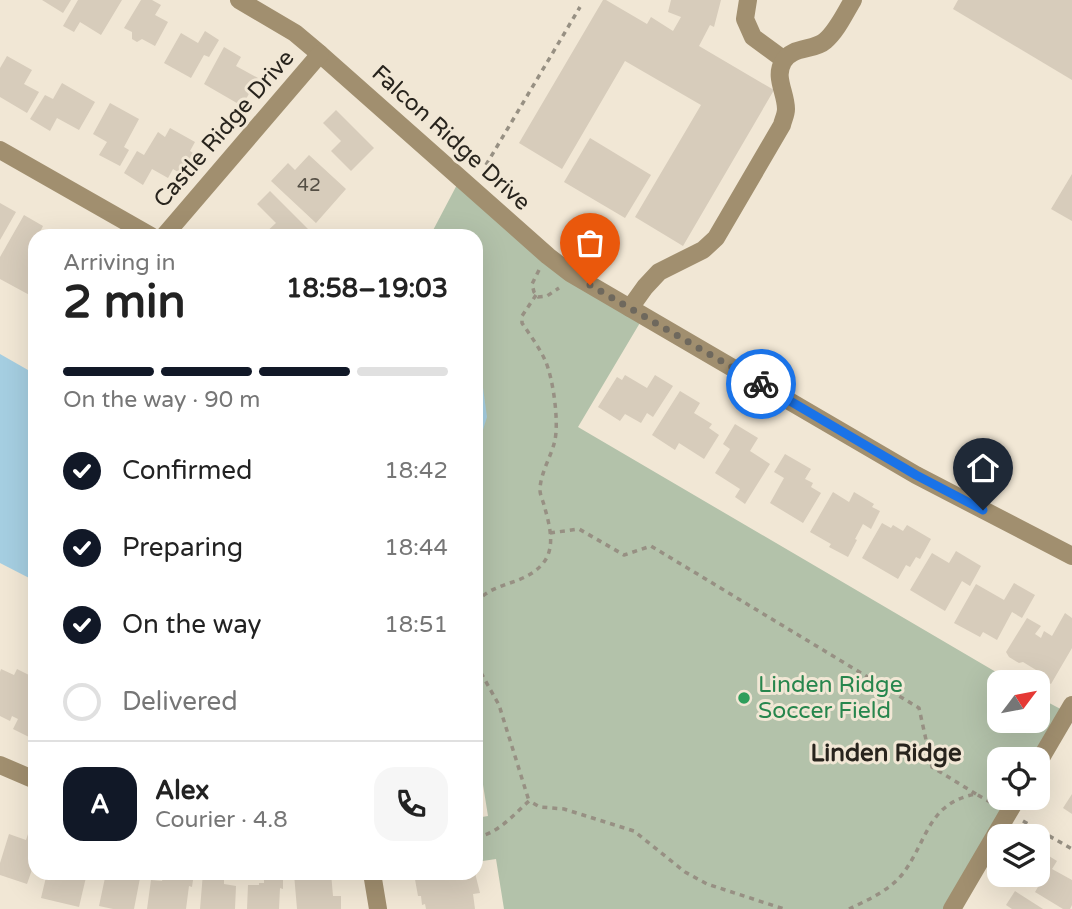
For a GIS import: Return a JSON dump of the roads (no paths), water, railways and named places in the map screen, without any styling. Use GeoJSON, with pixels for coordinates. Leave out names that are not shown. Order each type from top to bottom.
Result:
{"type":"FeatureCollection","features":[{"type":"Feature","properties":{"kind":"street","name":"Falcon Ridge Drive"},"geometry":{"type":"LineString","coordinates":[[239,0],[295,33],[570,273],[916,475],[1072,556]]}},
{"type":"Feature","properties":{"kind":"street"},"geometry":{"type":"LineString","coordinates":[[748,0],[745,19],[753,37],[783,60]]}},
{"type":"Feature","properties":{"kind":"street"},"geometry":{"type":"LineString","coordinates":[[630,308],[645,286],[659,272],[703,250],[716,238],[782,125],[786,111],[778,74],[783,60],[797,50],[823,43],[853,0]]}},
{"type":"Feature","properties":{"kind":"street","name":"Castle Ridge Drive"},"geometry":{"type":"LineString","coordinates":[[170,229],[320,54]]}},
{"type":"Feature","properties":{"kind":"street","name":"Castle Ridge Drive"},"geometry":{"type":"LineString","coordinates":[[0,150],[139,229]]}},
{"type":"Feature","properties":{"kind":"street"},"geometry":{"type":"LineString","coordinates":[[1047,747],[1072,705]]}},
{"type":"Feature","properties":{"kind":"street"},"geometry":{"type":"LineString","coordinates":[[0,765],[28,777]]}},
{"type":"Feature","properties":{"kind":"street"},"geometry":{"type":"LineString","coordinates":[[952,909],[1010,810]]}},
{"type":"Feature","properties":{"kind":"street"},"geometry":{"type":"LineString","coordinates":[[373,880],[378,909]]}},
{"type":"Feature","properties":{"kind":"water"},"geometry":{"type":"Polygon","coordinates":[[[0,354],[28,370],[28,577],[0,563],[0,354]]]}},
{"type":"Feature","properties":{"kind":"water"},"geometry":{"type":"Polygon","coordinates":[[[483,388],[487,417],[483,430],[483,388]]]}},
{"type":"Feature","properties":{"kind":"place","name":"Linden Ridge Soccer Field"},"geometry":{"type":"Point","coordinates":[744,698]}},
{"type":"Feature","properties":{"kind":"district","name":"Linden Ridge"},"geometry":{"type":"Point","coordinates":[886,753]}}]}
